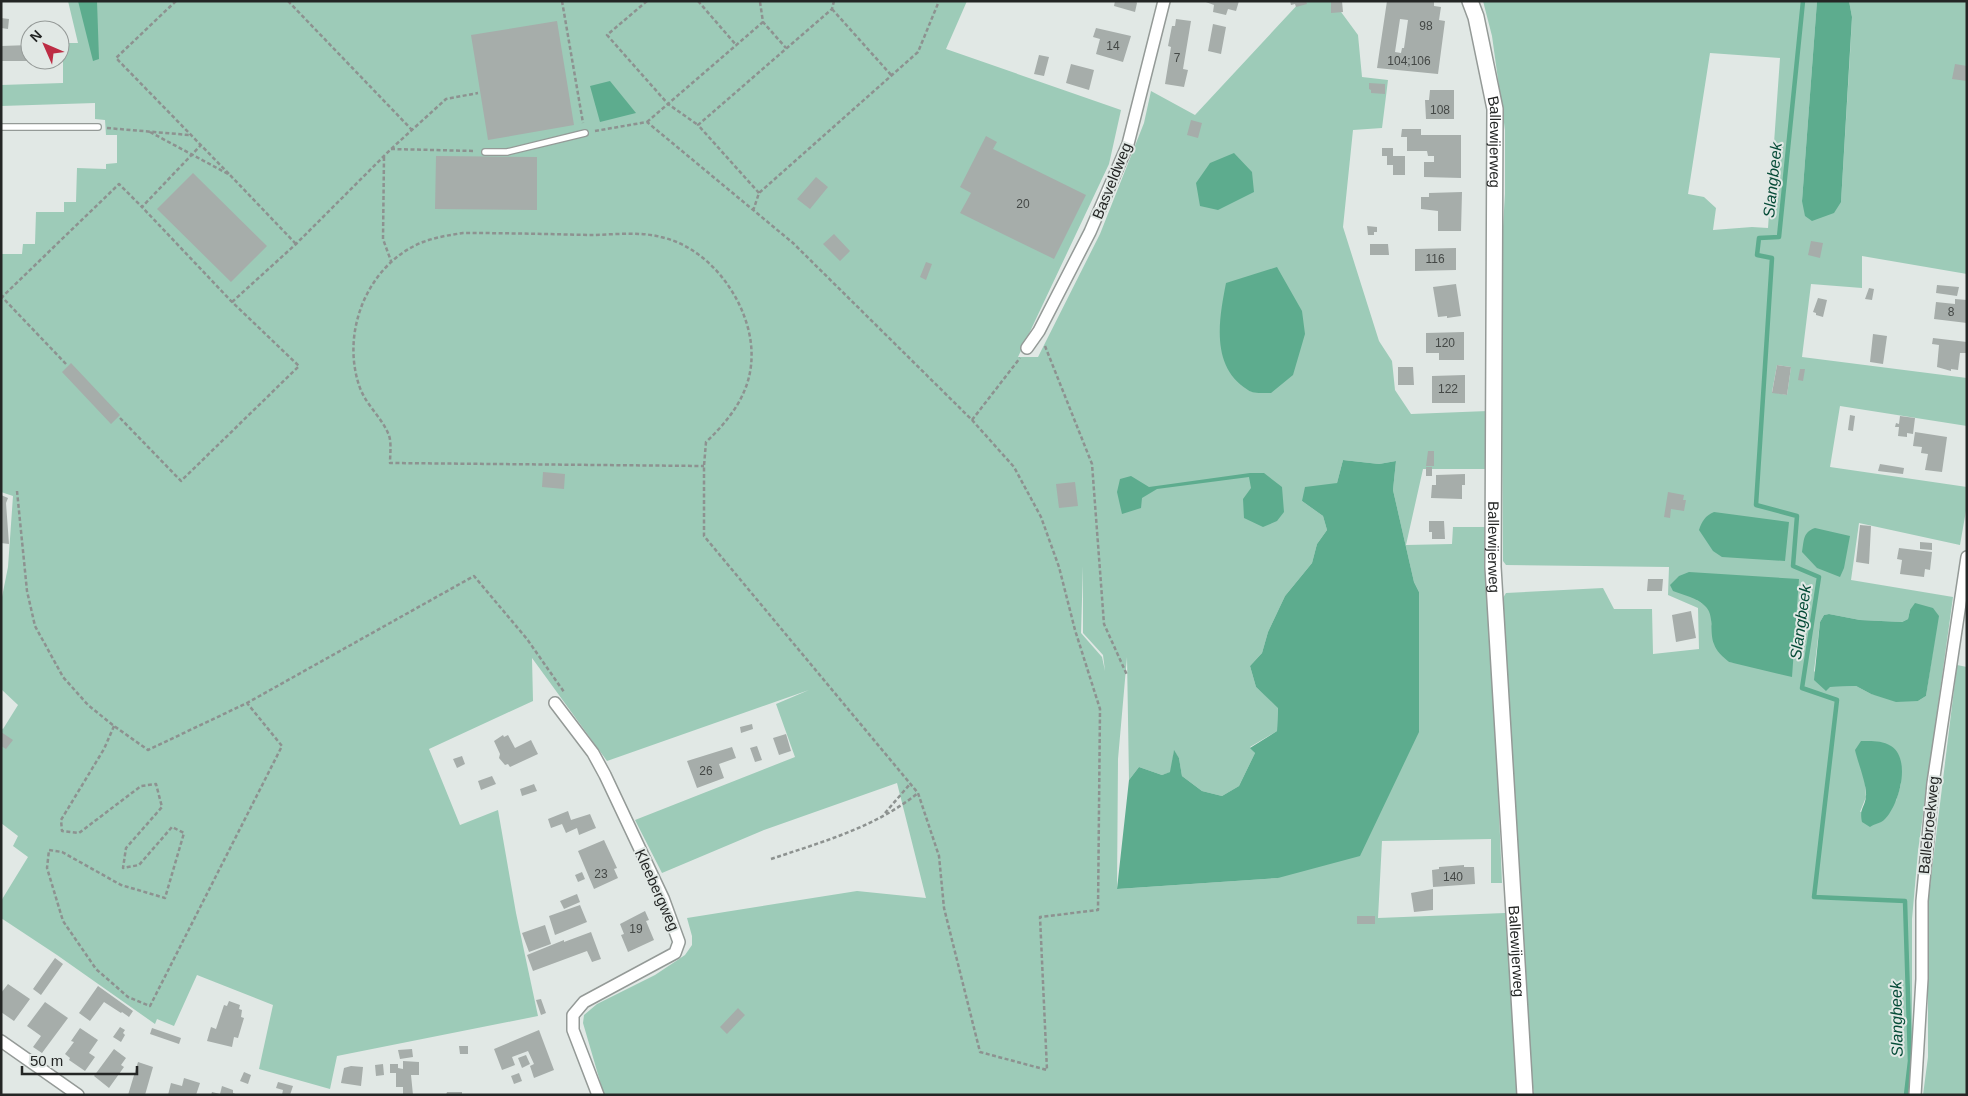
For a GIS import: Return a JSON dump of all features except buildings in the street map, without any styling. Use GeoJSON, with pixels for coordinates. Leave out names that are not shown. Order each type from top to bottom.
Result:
{"type":"FeatureCollection","features":[{"type":"Feature","properties":{"kind":"street","name":"Basveldweg"},"geometry":{"type":"LineString","coordinates":[[1027,348],[1039,330],[1090,232],[1128,144],[1164,1]]}},
{"type":"Feature","properties":{"kind":"street","name":"Ballewijerweg"},"geometry":{"type":"LineString","coordinates":[[1470,1],[1476,17],[1495,108],[1493,567],[1525,1095]]}},
{"type":"Feature","properties":{"kind":"street","name":"Ballebroekweg"},"geometry":{"type":"LineString","coordinates":[[1915,1095],[1922,979],[1922,901],[1926,849],[1933,783],[1967,557]]}},
{"type":"Feature","properties":{"kind":"street","name":"Kleebergweg"},"geometry":{"type":"LineString","coordinates":[[555,703],[593,753],[605,775],[663,898],[679,942],[675,953],[584,1002],[573,1014],[573,1030],[598,1095]]}},
{"type":"Feature","properties":{"kind":"street"},"geometry":{"type":"LineString","coordinates":[[1,1041],[78,1095]]}},
{"type":"Feature","properties":{"kind":"lane"},"geometry":{"type":"LineString","coordinates":[[1,127],[98,128]]}},
{"type":"Feature","properties":{"kind":"lane"},"geometry":{"type":"LineString","coordinates":[[485,152],[507,152],[584,133]]}},
{"type":"Feature","properties":{"kind":"path"},"geometry":{"type":"LineString","coordinates":[[176,1],[116,58],[296,244]]}},
{"type":"Feature","properties":{"kind":"path"},"geometry":{"type":"LineString","coordinates":[[288,1],[412,130]]}},
{"type":"Feature","properties":{"kind":"path"},"geometry":{"type":"LineString","coordinates":[[562,1],[584,133],[647,122],[763,22]]}},
{"type":"Feature","properties":{"kind":"path"},"geometry":{"type":"LineString","coordinates":[[647,1],[607,35],[668,104],[698,125],[759,193]]}},
{"type":"Feature","properties":{"kind":"path"},"geometry":{"type":"LineString","coordinates":[[698,1],[737,46]]}},
{"type":"Feature","properties":{"kind":"path"},"geometry":{"type":"LineString","coordinates":[[760,1],[763,22],[786,49]]}},
{"type":"Feature","properties":{"kind":"path"},"geometry":{"type":"LineString","coordinates":[[698,125],[832,9],[834,1]]}},
{"type":"Feature","properties":{"kind":"path"},"geometry":{"type":"LineString","coordinates":[[753,211],[759,193],[918,52],[939,1]]}},
{"type":"Feature","properties":{"kind":"path"},"geometry":{"type":"LineString","coordinates":[[832,9],[892,76]]}},
{"type":"Feature","properties":{"kind":"path"},"geometry":{"type":"LineString","coordinates":[[232,302],[296,244],[391,149],[446,99],[478,93]]}},
{"type":"Feature","properties":{"kind":"path"},"geometry":{"type":"LineString","coordinates":[[647,122],[793,243],[972,420],[1014,468],[1041,517],[1059,568],[1075,630],[1100,710],[1098,910],[1040,917],[1047,1070],[980,1052],[944,908],[939,856],[918,793],[704,536],[706,442],[720,428],[742,398],[750,376],[752,356],[747,323],[737,298],[721,275],[692,248],[661,237],[632,234],[464,233],[422,242],[391,261],[379,276],[361,306],[355,324],[355,365],[360,388],[389,434],[390,463],[704,466]]}},
{"type":"Feature","properties":{"kind":"path"},"geometry":{"type":"LineString","coordinates":[[106,128],[191,135]]}},
{"type":"Feature","properties":{"kind":"path"},"geometry":{"type":"LineString","coordinates":[[150,132],[190,156],[230,176]]}},
{"type":"Feature","properties":{"kind":"path"},"geometry":{"type":"LineString","coordinates":[[142,207],[200,145]]}},
{"type":"Feature","properties":{"kind":"path"},"geometry":{"type":"LineString","coordinates":[[391,149],[485,152]]}},
{"type":"Feature","properties":{"kind":"path"},"geometry":{"type":"LineString","coordinates":[[384,157],[383,240],[391,261]]}},
{"type":"Feature","properties":{"kind":"path"},"geometry":{"type":"LineString","coordinates":[[66,364],[2,297],[119,184],[232,302],[299,366],[181,481],[120,418]]}},
{"type":"Feature","properties":{"kind":"path"},"geometry":{"type":"LineString","coordinates":[[1039,330],[1092,464],[1104,624],[1127,676]]}},
{"type":"Feature","properties":{"kind":"path"},"geometry":{"type":"LineString","coordinates":[[972,420],[1027,348]]}},
{"type":"Feature","properties":{"kind":"path"},"geometry":{"type":"LineString","coordinates":[[17,492],[27,590],[35,626],[62,677],[88,705],[148,750],[248,703],[474,576],[527,638],[566,695]]}},
{"type":"Feature","properties":{"kind":"path"},"geometry":{"type":"LineString","coordinates":[[114,726],[104,749],[61,820],[62,832],[79,833],[141,786],[156,784],[162,806],[126,848],[123,868],[139,866],[172,828],[184,833],[165,898],[121,885],[62,852],[49,850],[47,868],[63,921],[96,969],[128,997],[150,1006],[282,746],[248,703]]}},
{"type":"Feature","properties":{"kind":"path"},"geometry":{"type":"LineString","coordinates":[[884,815],[910,784]]}},
{"type":"Feature","properties":{"kind":"path"},"geometry":{"type":"LineString","coordinates":[[771,859],[839,836],[901,806],[918,793]]}},
{"type":"Feature","properties":{"kind":"shaded area"},"geometry":{"type":"Polygon","coordinates":[[[68,1],[967,1],[946,49],[1121,110],[1109,164],[1018,357],[1038,357],[1100,234],[1144,123],[1151,91],[1195,115],[1301,1],[1333,1],[1358,35],[1362,77],[1388,80],[1382,128],[1353,130],[1343,227],[1379,341],[1392,361],[1395,390],[1411,414],[1488,411],[1487,469],[1423,469],[1406,545],[1452,544],[1453,527],[1487,527],[1502,883],[1491,883],[1491,839],[1382,841],[1378,918],[1505,913],[1518,1095],[604,1095],[583,1023],[584,1015],[597,1004],[655,975],[685,955],[692,945],[692,936],[687,918],[857,891],[926,898],[897,783],[764,830],[662,873],[635,820],[795,757],[776,704],[809,690],[607,761],[532,658],[533,701],[429,749],[460,825],[498,810],[516,913],[538,1016],[337,1056],[330,1089],[259,1069],[273,1005],[197,975],[174,1026],[157,1019],[155,1024],[1,918],[1,901],[28,857],[13,846],[18,836],[1,823],[1,728],[3,729],[18,705],[1,689],[1,602],[8,567],[13,496],[1,492],[1,254],[22,254],[23,244],[35,244],[36,212],[64,212],[64,202],[76,202],[77,168],[106,169],[106,164],[117,163],[117,135],[106,135],[105,120],[95,119],[95,103],[1,106],[1,85],[63,83],[63,70],[70,70],[70,43],[78,43],[68,1]],[[1343,460],[1337,483],[1302,501],[1323,516],[1327,530],[1317,544],[1312,563],[1285,596],[1268,632],[1262,653],[1250,666],[1256,687],[1278,707],[1277,731],[1250,747],[1255,753],[1239,786],[1222,796],[1202,791],[1182,776],[1179,758],[1174,751],[1171,772],[1162,775],[1139,767],[1129,780],[1127,657],[1118,759],[1117,889],[1278,878],[1419,592],[1414,582],[1393,490],[1396,461],[1379,464],[1343,460]],[[1083,566],[1081,633],[1102,657],[1105,671],[1103,655],[1083,633],[1083,566]]]}},
{"type":"Feature","properties":{"kind":"shaded area"},"geometry":{"type":"Polygon","coordinates":[[[78,1],[97,1],[99,59],[93,61],[78,1]]]}},
{"type":"Feature","properties":{"kind":"shaded area"},"geometry":{"type":"Polygon","coordinates":[[[1483,1],[1817,1],[1802,201],[1841,202],[1852,17],[1849,1],[1967,1],[1967,274],[1862,256],[1862,288],[1811,284],[1802,357],[1967,378],[1967,426],[1840,406],[1830,467],[1967,487],[1967,505],[1960,545],[1859,523],[1851,580],[1953,597],[1918,851],[1912,919],[1912,1044],[1907,1095],[1534,1095],[1529,1056],[1503,598],[1506,593],[1603,588],[1614,609],[1652,609],[1653,654],[1699,649],[1698,608],[1668,595],[1669,567],[1506,565],[1503,561],[1501,259],[1505,194],[1505,130],[1492,36],[1483,1]],[[1710,53],[1688,194],[1704,197],[1716,208],[1713,230],[1752,227],[1768,228],[1780,58],[1710,53]],[[1777,365],[1772,392],[1787,395],[1791,367],[1777,365]],[[1799,579],[1697,600],[1707,607],[1711,614],[1711,624],[1729,662],[1736,663],[1799,579]],[[1910,610],[1908,619],[1902,622],[1860,620],[1829,614],[1824,615],[1820,622],[1814,671],[1830,687],[1856,686],[1871,694],[1918,701],[1926,696],[1938,616],[1910,610]],[[1901,767],[1865,784],[1866,797],[1860,812],[1896,801],[1901,784],[1901,767]]]}},
{"type":"Feature","properties":{"kind":"shaded area"},"geometry":{"type":"Polygon","coordinates":[[[1817,1],[1849,1],[1852,17],[1841,202],[1834,213],[1812,221],[1805,216],[1802,201],[1817,1]]]}},
{"type":"Feature","properties":{"kind":"shaded area"},"geometry":{"type":"Polygon","coordinates":[[[610,81],[636,113],[600,122],[590,86],[610,81]]]}},
{"type":"Feature","properties":{"kind":"shaded area"},"geometry":{"type":"Polygon","coordinates":[[[1234,153],[1252,172],[1254,192],[1218,210],[1200,206],[1196,183],[1210,163],[1234,153]]]}},
{"type":"Feature","properties":{"kind":"shaded area"},"geometry":{"type":"Polygon","coordinates":[[[1277,267],[1302,311],[1305,334],[1293,375],[1271,393],[1256,393],[1248,390],[1236,380],[1222,356],[1220,327],[1223,297],[1226,283],[1277,267]]]}},
{"type":"Feature","properties":{"kind":"shaded area"},"geometry":{"type":"Polygon","coordinates":[[[1343,460],[1379,464],[1396,461],[1393,490],[1414,582],[1419,592],[1419,732],[1360,856],[1278,878],[1117,889],[1129,780],[1139,767],[1162,775],[1170,772],[1174,750],[1179,758],[1182,776],[1202,791],[1222,796],[1239,786],[1255,753],[1250,748],[1277,731],[1278,708],[1256,687],[1250,666],[1262,653],[1268,632],[1285,596],[1312,563],[1317,544],[1327,530],[1323,516],[1302,501],[1305,487],[1337,483],[1343,460]]]}},
{"type":"Feature","properties":{"kind":"shaded area"},"geometry":{"type":"Polygon","coordinates":[[[1250,473],[1264,473],[1282,487],[1284,512],[1277,521],[1263,527],[1244,518],[1243,499],[1251,488],[1249,477],[1157,489],[1142,498],[1141,508],[1122,514],[1117,492],[1120,479],[1131,476],[1149,487],[1250,473]]]}},
{"type":"Feature","properties":{"kind":"shaded area"},"geometry":{"type":"Polygon","coordinates":[[[1714,512],[1789,522],[1785,561],[1722,557],[1713,551],[1699,530],[1704,519],[1714,512]]]}},
{"type":"Feature","properties":{"kind":"shaded area"},"geometry":{"type":"Polygon","coordinates":[[[1815,528],[1850,536],[1844,568],[1840,577],[1817,568],[1802,552],[1806,534],[1815,528]]]}},
{"type":"Feature","properties":{"kind":"shaded area"},"geometry":{"type":"Polygon","coordinates":[[[1689,572],[1799,579],[1792,677],[1729,662],[1722,656],[1714,644],[1708,610],[1698,601],[1673,591],[1670,585],[1679,576],[1689,572]]]}},
{"type":"Feature","properties":{"kind":"shaded area"},"geometry":{"type":"Polygon","coordinates":[[[1915,603],[1933,608],[1939,616],[1926,696],[1918,701],[1896,702],[1871,694],[1856,686],[1830,687],[1826,691],[1814,680],[1820,622],[1824,615],[1829,614],[1860,620],[1902,622],[1908,619],[1910,610],[1915,603]]]}},
{"type":"Feature","properties":{"kind":"shaded area"},"geometry":{"type":"Polygon","coordinates":[[[1957,665],[1967,667],[1967,1095],[1923,1095],[1928,1057],[1928,902],[1957,665]]]}},
{"type":"Feature","properties":{"kind":"shaded area"},"geometry":{"type":"Polygon","coordinates":[[[1861,741],[1880,742],[1891,746],[1897,752],[1901,761],[1901,783],[1894,804],[1883,821],[1870,827],[1862,822],[1861,817],[1866,791],[1855,750],[1861,741]]]}},
{"type":"Feature","properties":{"kind":"waterway","name":"Slangbeek"},"geometry":{"type":"LineString","coordinates":[[1803,1],[1779,237],[1759,238],[1757,255],[1772,258],[1756,505],[1797,516],[1793,566],[1819,577],[1802,688],[1837,700],[1814,897],[1905,901],[1910,1061],[1906,1095]]}}]}
